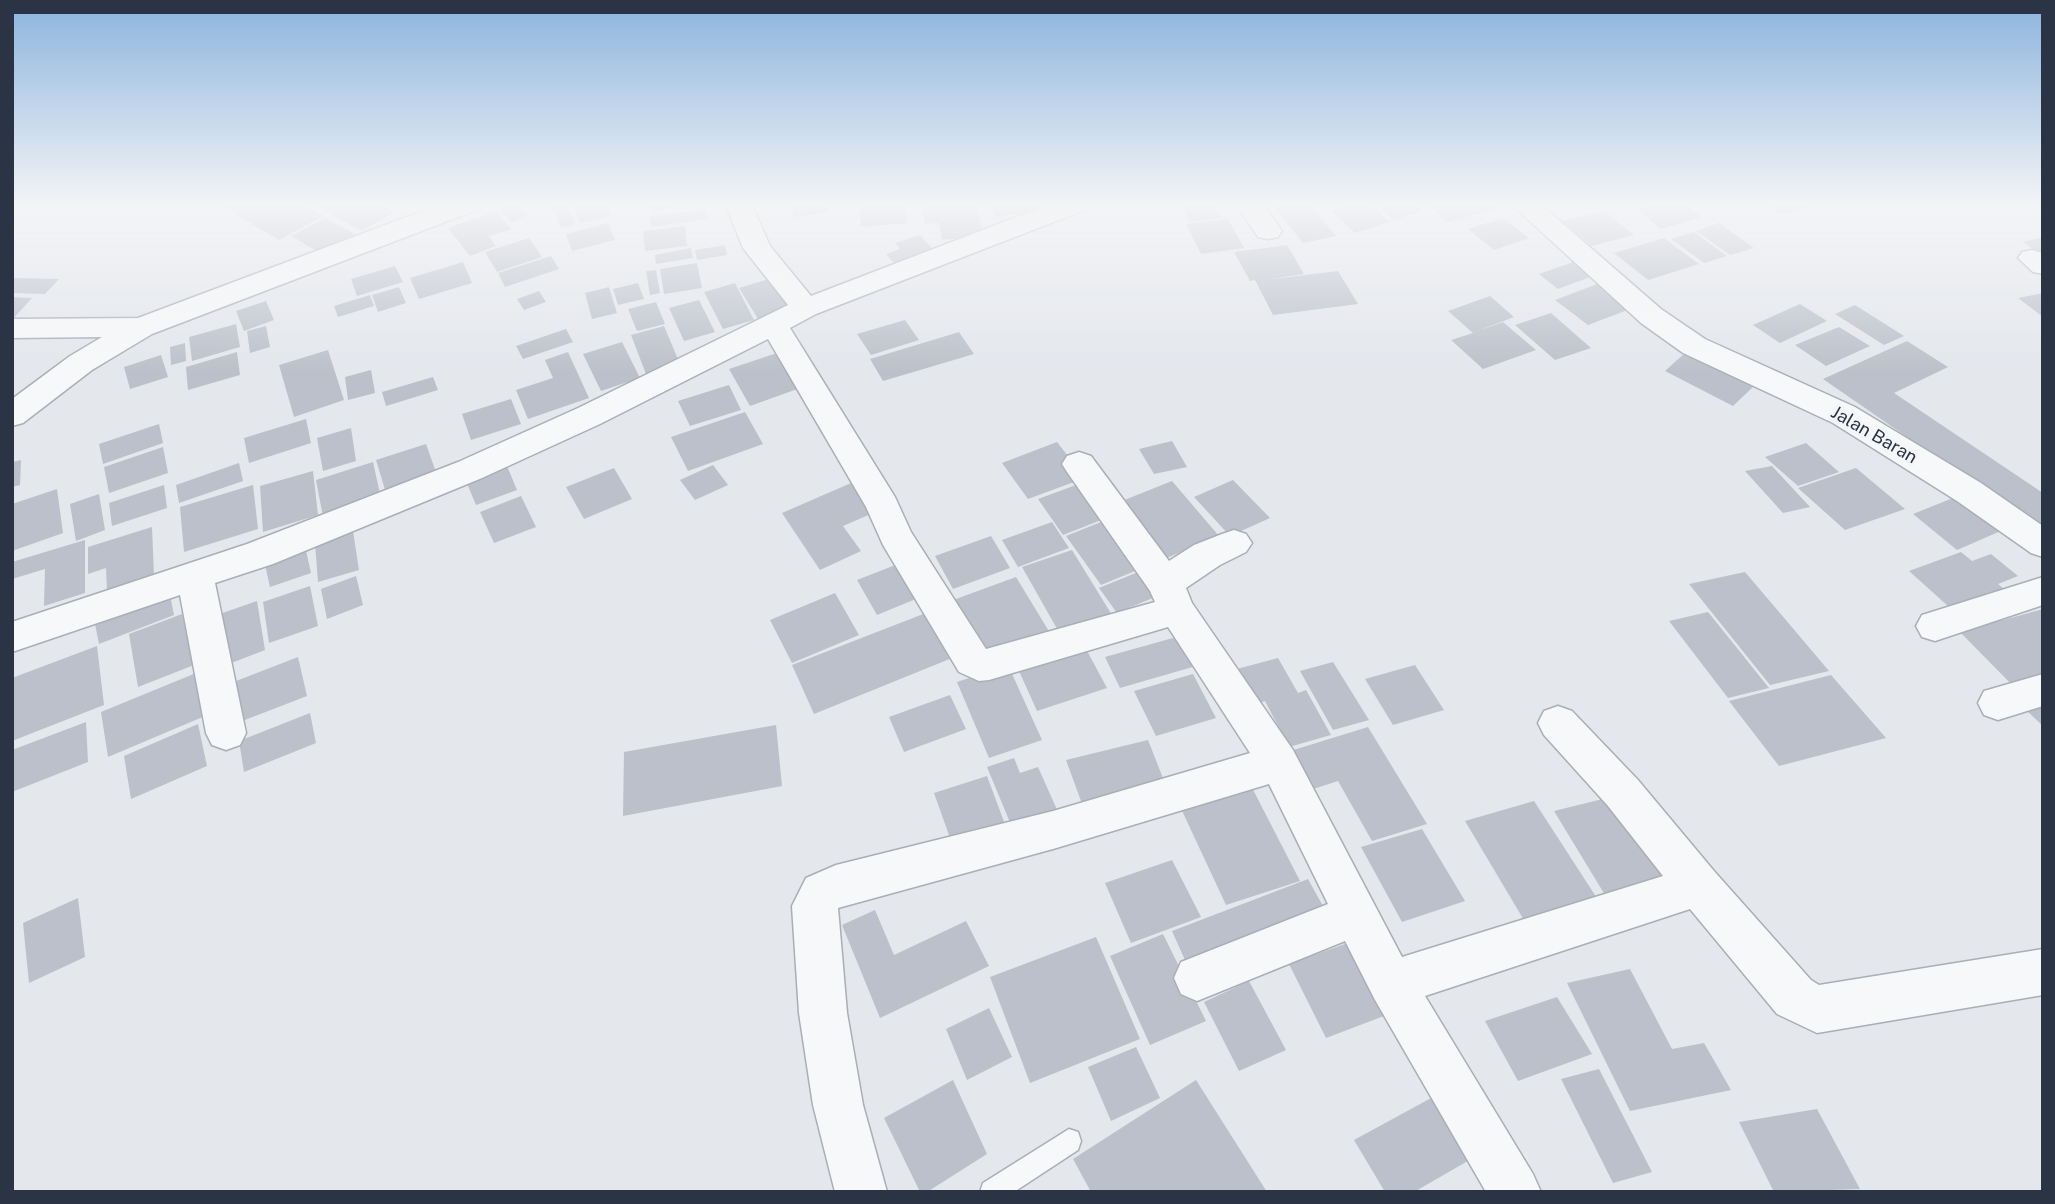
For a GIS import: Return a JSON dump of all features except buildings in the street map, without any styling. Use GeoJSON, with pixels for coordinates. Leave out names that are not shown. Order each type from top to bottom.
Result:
{"type":"FeatureCollection","features":[{"type":"Feature","properties":{"kind":"street"},"geometry":{"type":"LineString","coordinates":[[12,415],[81,363],[141,327],[322,259]]}},
{"type":"Feature","properties":{"kind":"street"},"geometry":{"type":"LineString","coordinates":[[766,259],[806,308]]}},
{"type":"Feature","properties":{"kind":"street"},"geometry":{"type":"LineString","coordinates":[[12,637],[260,554],[470,470],[589,416],[806,308],[930,259]]}},
{"type":"Feature","properties":{"kind":"street"},"geometry":{"type":"LineString","coordinates":[[1586,259],[1651,316],[1693,346]]}},
{"type":"Feature","properties":{"kind":"street"},"geometry":{"type":"LineString","coordinates":[[774,325],[883,506],[895,536],[973,661],[979,665],[989,664],[1172,598]]}},
{"type":"Feature","properties":{"kind":"street"},"geometry":{"type":"LineString","coordinates":[[12,329],[141,327]]}},
{"type":"Feature","properties":{"kind":"street","name":"Jalan Baran"},"geometry":{"type":"LineString","coordinates":[[1693,346],[1844,415],[1969,492],[2043,544]]}},
{"type":"Feature","properties":{"kind":"street"},"geometry":{"type":"LineString","coordinates":[[1079,464],[1172,598],[1279,763],[1391,984],[1515,1192]]}},
{"type":"Feature","properties":{"kind":"street"},"geometry":{"type":"LineString","coordinates":[[1172,598],[1180,572],[1234,543]]}},
{"type":"Feature","properties":{"kind":"street"},"geometry":{"type":"LineString","coordinates":[[195,576],[226,733]]}},
{"type":"Feature","properties":{"kind":"street"},"geometry":{"type":"LineString","coordinates":[[1935,626],[2043,591]]}},
{"type":"Feature","properties":{"kind":"street"},"geometry":{"type":"LineString","coordinates":[[1998,703],[2043,690]]}},
{"type":"Feature","properties":{"kind":"street"},"geometry":{"type":"LineString","coordinates":[[1558,723],[1623,793],[1698,886],[1794,997],[1816,1009],[2043,972]]}},
{"type":"Feature","properties":{"kind":"street"},"geometry":{"type":"LineString","coordinates":[[861,1192],[838,1105],[823,1013],[814,906],[822,893],[836,886],[1053,830],[1279,763]]}},
{"type":"Feature","properties":{"kind":"street"},"geometry":{"type":"LineString","coordinates":[[1391,984],[1698,886]]}},
{"type":"Feature","properties":{"kind":"street"},"geometry":{"type":"LineString","coordinates":[[1196,978],[1356,915]]}},
{"type":"Feature","properties":{"kind":"lane"},"geometry":{"type":"LineString","coordinates":[[992,1192],[1069,1141]]}}]}
